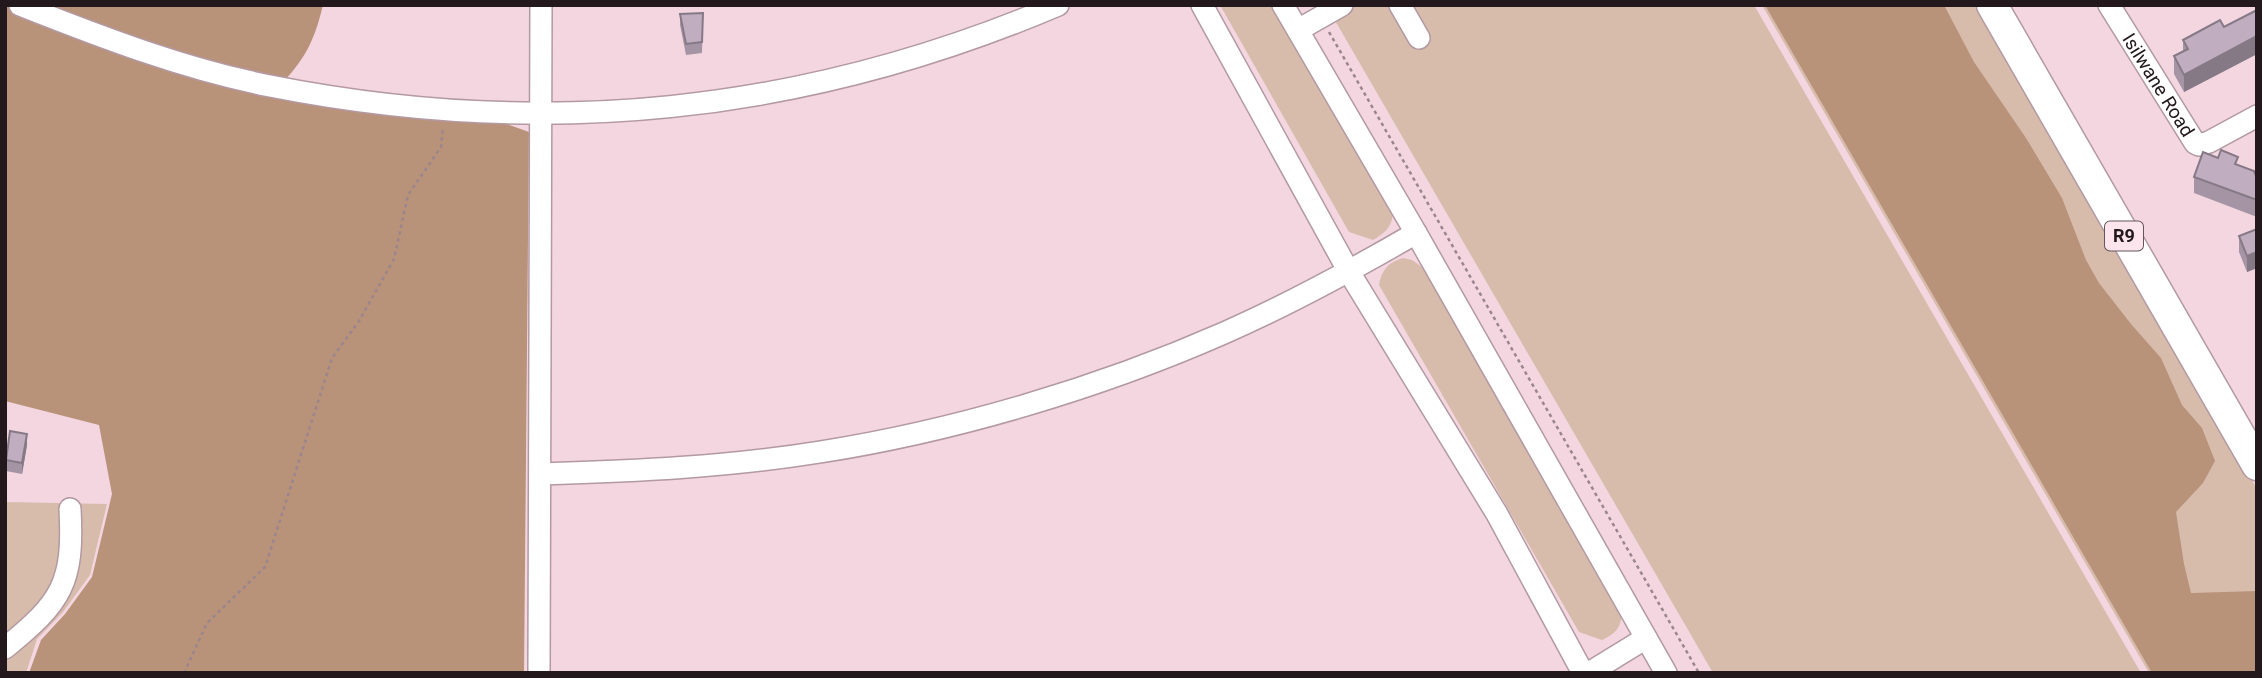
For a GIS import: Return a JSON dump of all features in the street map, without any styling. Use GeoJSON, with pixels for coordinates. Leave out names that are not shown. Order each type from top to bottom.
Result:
{"type":"FeatureCollection","features":[{"type":"Feature","properties":{"kind":"highway","name":"R9"},"geometry":{"type":"LineString","coordinates":[[1992,5],[2257,466]]}},
{"type":"Feature","properties":{"kind":"street"},"geometry":{"type":"LineString","coordinates":[[20,5],[136,50],[268,86],[404,107],[541,114],[635,111],[715,102],[821,83],[912,60],[1001,29],[1058,5]]}},
{"type":"Feature","properties":{"kind":"street"},"geometry":{"type":"LineString","coordinates":[[540,673],[541,5]]}},
{"type":"Feature","properties":{"kind":"street"},"geometry":{"type":"LineString","coordinates":[[1202,5],[1349,272],[1497,514],[1583,673]]}},
{"type":"Feature","properties":{"kind":"street"},"geometry":{"type":"LineString","coordinates":[[1283,5],[1666,673]]}},
{"type":"Feature","properties":{"kind":"street"},"geometry":{"type":"LineString","coordinates":[[1298,30],[1342,5]]}},
{"type":"Feature","properties":{"kind":"street"},"geometry":{"type":"LineString","coordinates":[[1400,5],[1419,38]]}},
{"type":"Feature","properties":{"kind":"street","name":"Isilwane Road"},"geometry":{"type":"LineString","coordinates":[[2109,5],[2195,143],[2199,145],[2209,142],[2257,116]]}},
{"type":"Feature","properties":{"kind":"street"},"geometry":{"type":"LineString","coordinates":[[541,474],[681,469],[757,460],[821,452],[958,424],[1116,375],[1223,333],[1349,272],[1416,233]]}},
{"type":"Feature","properties":{"kind":"street"},"geometry":{"type":"LineString","coordinates":[[5,648],[42,616],[56,598],[69,570],[72,541],[70,509]]}},
{"type":"Feature","properties":{"kind":"street"},"geometry":{"type":"LineString","coordinates":[[1589,673],[1646,638]]}},
{"type":"Feature","properties":{"kind":"path"},"geometry":{"type":"LineString","coordinates":[[1320,17],[1699,673]]}},
{"type":"Feature","properties":{"kind":"path"},"geometry":{"type":"LineString","coordinates":[[184,673],[207,623],[265,567],[332,358],[359,321],[394,259],[408,195],[441,147],[445,109]]}},
{"type":"Feature","properties":{"kind":"shaded area"},"geometry":{"type":"Polygon","coordinates":[[[5,5],[323,5],[305,54],[272,94],[492,119],[529,132],[524,673],[29,673],[41,640],[65,614],[92,577],[112,494],[99,425],[5,401],[5,5]]]}},
{"type":"Feature","properties":{"kind":"shaded area"},"geometry":{"type":"Polygon","coordinates":[[[1220,5],[1273,5],[1393,213],[1389,226],[1373,240],[1349,232],[1220,5]]]}},
{"type":"Feature","properties":{"kind":"shaded area"},"geometry":{"type":"Polygon","coordinates":[[[1326,5],[1754,5],[2141,673],[1713,673],[1326,5]]]}},
{"type":"Feature","properties":{"kind":"shaded area"},"geometry":{"type":"Polygon","coordinates":[[[1762,5],[1982,5],[2257,489],[2257,673],[2149,673],[1762,5]]]}},
{"type":"Feature","properties":{"kind":"shaded area"},"geometry":{"type":"Polygon","coordinates":[[[1765,5],[1944,5],[1974,62],[2026,138],[2062,198],[2086,260],[2099,283],[2161,358],[2182,405],[2202,428],[2215,461],[2203,483],[2176,512],[2184,564],[2191,593],[2257,591],[2257,673],[2152,673],[1765,5]]]}},
{"type":"Feature","properties":{"kind":"shaded area"},"geometry":{"type":"Polygon","coordinates":[[[1403,258],[1422,267],[1622,613],[1619,627],[1607,638],[1602,640],[1579,632],[1379,285],[1386,267],[1403,258]]]}},
{"type":"Feature","properties":{"kind":"shaded area"},"geometry":{"type":"Polygon","coordinates":[[[5,502],[107,504],[90,575],[63,612],[37,639],[26,673],[5,673],[5,502]]]}},
{"type":"Feature","properties":{"kind":"building"},"geometry":{"type":"Polygon","coordinates":[[[2257,10],[2257,36],[2184,75],[2174,56],[2188,49],[2183,40],[2220,20],[2224,27],[2257,10]]]}},
{"type":"Feature","properties":{"kind":"building"},"geometry":{"type":"Polygon","coordinates":[[[703,13],[702,42],[686,44],[680,14],[703,13]]]}},
{"type":"Feature","properties":{"kind":"building"},"geometry":{"type":"Polygon","coordinates":[[[2221,150],[2238,157],[2235,164],[2254,171],[2257,178],[2257,200],[2194,177],[2203,152],[2218,158],[2221,150]]]}},
{"type":"Feature","properties":{"kind":"building"},"geometry":{"type":"Polygon","coordinates":[[[2257,229],[2257,252],[2247,256],[2239,236],[2257,229]]]}},
{"type":"Feature","properties":{"kind":"building"},"geometry":{"type":"Polygon","coordinates":[[[10,431],[27,434],[22,463],[6,460],[10,431]]]}}]}
